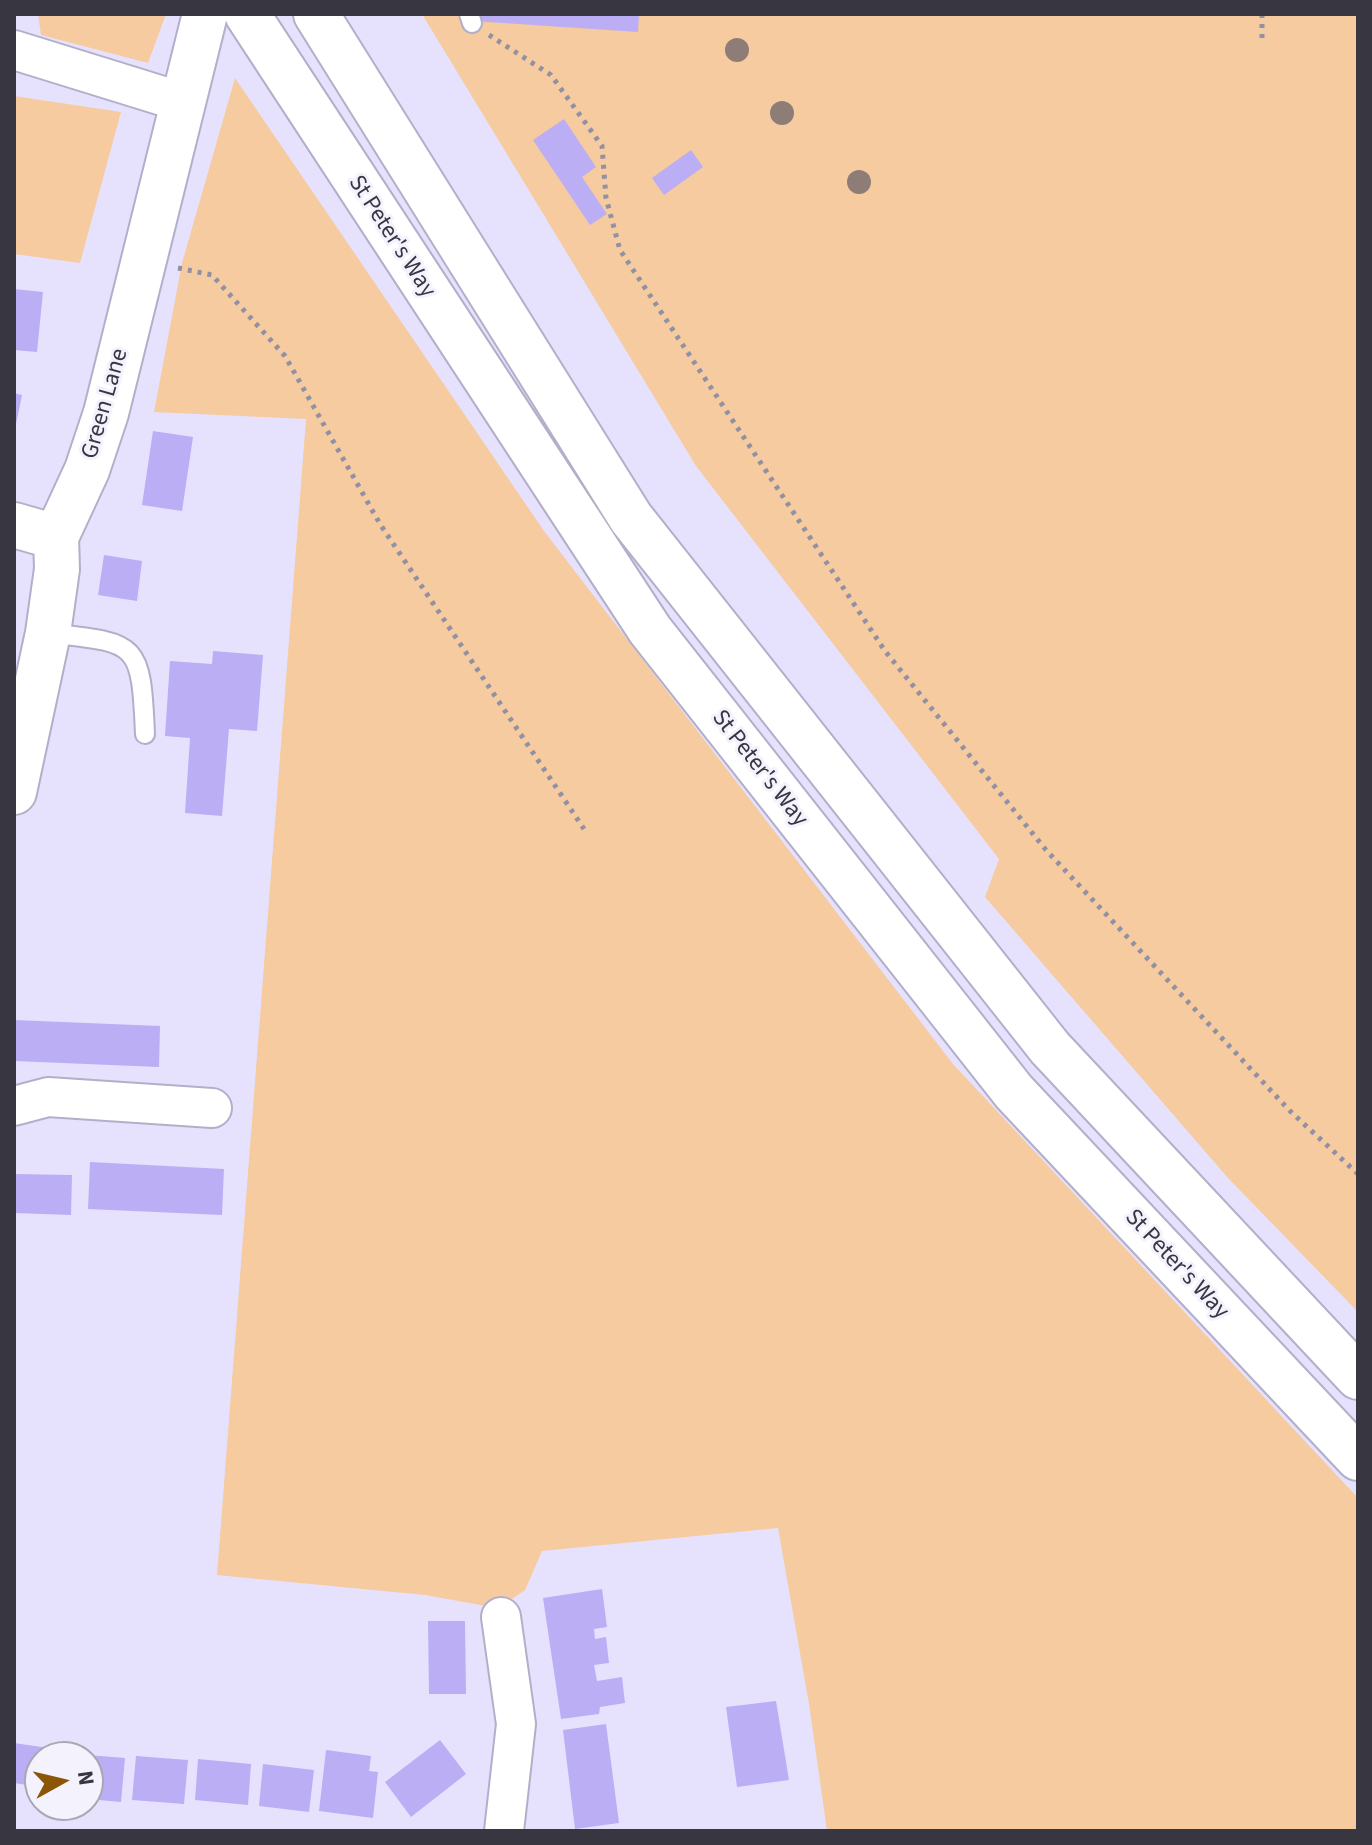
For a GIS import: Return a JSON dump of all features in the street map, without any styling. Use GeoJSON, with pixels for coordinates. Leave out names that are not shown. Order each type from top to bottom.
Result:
{"type":"FeatureCollection","features":[{"type":"Feature","properties":{"kind":"main road","name":"Green Lane"},"geometry":{"type":"LineString","coordinates":[[14,792],[48,633],[57,569],[56,537],[87,470],[112,399],[124,310],[156,265],[182,102],[205,14]]}},
{"type":"Feature","properties":{"kind":"main road","name":"St Peter's Way"},"geometry":{"type":"LineString","coordinates":[[247,14],[287,80],[650,630],[1014,1092],[1358,1458]]}},
{"type":"Feature","properties":{"kind":"main road"},"geometry":{"type":"LineString","coordinates":[[316,14],[631,518],[1050,1048],[1358,1377]]}},
{"type":"Feature","properties":{"kind":"main road"},"geometry":{"type":"LineString","coordinates":[[14,525],[56,537]]}},
{"type":"Feature","properties":{"kind":"street"},"geometry":{"type":"LineString","coordinates":[[14,50],[182,102]]}},
{"type":"Feature","properties":{"kind":"street"},"geometry":{"type":"LineString","coordinates":[[14,1106],[48,1097],[212,1108]]}},
{"type":"Feature","properties":{"kind":"street"},"geometry":{"type":"LineString","coordinates":[[501,1617],[516,1724],[504,1831]]}},
{"type":"Feature","properties":{"kind":"lane"},"geometry":{"type":"LineString","coordinates":[[48,633],[109,640],[122,644],[132,654],[143,685],[145,734]]}},
{"type":"Feature","properties":{"kind":"path"},"geometry":{"type":"LineString","coordinates":[[1262,14],[1262,39]]}},
{"type":"Feature","properties":{"kind":"path"},"geometry":{"type":"LineString","coordinates":[[471,18],[551,75],[602,146],[606,198],[620,250],[885,651],[1046,850],[1290,1111],[1358,1174]]}},
{"type":"Feature","properties":{"kind":"path"},"geometry":{"type":"LineString","coordinates":[[156,265],[212,275],[285,356],[380,524],[584,829]]}},
{"type":"Feature","properties":{"kind":"shaded area"},"geometry":{"type":"Polygon","coordinates":[[[38,14],[166,14],[148,63],[41,35],[38,14]]]}},
{"type":"Feature","properties":{"kind":"shaded area"},"geometry":{"type":"Polygon","coordinates":[[[422,14],[1358,14],[1358,1312],[1228,1178],[985,897],[999,859],[696,466],[422,14]]]}},
{"type":"Feature","properties":{"kind":"shaded area"},"geometry":{"type":"Polygon","coordinates":[[[235,78],[544,531],[953,1064],[1358,1498],[1358,1831],[827,1831],[809,1704],[778,1528],[542,1551],[525,1590],[509,1601],[486,1606],[425,1595],[217,1575],[306,419],[154,412],[182,263],[235,78]]]}},
{"type":"Feature","properties":{"kind":"shaded area"},"geometry":{"type":"Polygon","coordinates":[[[14,96],[121,112],[80,263],[14,254],[14,96]]]}},
{"type":"Feature","properties":{"kind":"building"},"geometry":{"type":"Polygon","coordinates":[[[474,14],[639,14],[638,32],[473,21],[474,14]]]}},
{"type":"Feature","properties":{"kind":"building"},"geometry":{"type":"Polygon","coordinates":[[[564,119],[596,167],[582,177],[607,214],[590,225],[533,140],[564,119]]]}},
{"type":"Feature","properties":{"kind":"building"},"geometry":{"type":"Polygon","coordinates":[[[691,150],[703,167],[664,195],[652,178],[691,150]]]}},
{"type":"Feature","properties":{"kind":"building"},"geometry":{"type":"Polygon","coordinates":[[[14,289],[43,292],[37,352],[14,350],[14,289]]]}},
{"type":"Feature","properties":{"kind":"building"},"geometry":{"type":"Polygon","coordinates":[[[14,393],[22,395],[15,429],[14,429],[14,393]]]}},
{"type":"Feature","properties":{"kind":"building"},"geometry":{"type":"Polygon","coordinates":[[[153,431],[193,437],[182,511],[142,505],[153,431]]]}},
{"type":"Feature","properties":{"kind":"building"},"geometry":{"type":"Polygon","coordinates":[[[104,555],[142,561],[137,601],[98,595],[104,555]]]}},
{"type":"Feature","properties":{"kind":"building"},"geometry":{"type":"Polygon","coordinates":[[[213,651],[263,655],[257,731],[229,729],[222,816],[185,813],[190,738],[165,736],[170,661],[212,664],[213,651]]]}},
{"type":"Feature","properties":{"kind":"building"},"geometry":{"type":"Polygon","coordinates":[[[14,1020],[160,1026],[159,1067],[14,1061],[14,1020]]]}},
{"type":"Feature","properties":{"kind":"building"},"geometry":{"type":"Polygon","coordinates":[[[90,1162],[224,1169],[222,1215],[88,1209],[90,1162]]]}},
{"type":"Feature","properties":{"kind":"building"},"geometry":{"type":"Polygon","coordinates":[[[14,1174],[72,1175],[71,1215],[14,1213],[14,1174]]]}},
{"type":"Feature","properties":{"kind":"building"},"geometry":{"type":"Polygon","coordinates":[[[602,1589],[607,1627],[594,1629],[595,1639],[606,1637],[609,1663],[594,1665],[597,1681],[622,1677],[625,1703],[600,1707],[599,1714],[561,1719],[543,1598],[602,1589]]]}},
{"type":"Feature","properties":{"kind":"building"},"geometry":{"type":"Polygon","coordinates":[[[428,1621],[465,1621],[466,1694],[429,1694],[428,1621]]]}},
{"type":"Feature","properties":{"kind":"building"},"geometry":{"type":"Polygon","coordinates":[[[776,1701],[789,1780],[737,1787],[726,1707],[776,1701]]]}},
{"type":"Feature","properties":{"kind":"building"},"geometry":{"type":"Polygon","coordinates":[[[606,1724],[619,1823],[575,1829],[563,1730],[606,1724]]]}},
{"type":"Feature","properties":{"kind":"building"},"geometry":{"type":"Polygon","coordinates":[[[440,1740],[466,1774],[411,1817],[385,1782],[440,1740]]]}},
{"type":"Feature","properties":{"kind":"building"},"geometry":{"type":"Polygon","coordinates":[[[14,1743],[24,1744],[24,1785],[14,1783],[14,1743]]]}},
{"type":"Feature","properties":{"kind":"building"},"geometry":{"type":"Polygon","coordinates":[[[326,1750],[371,1756],[369,1771],[378,1772],[373,1818],[319,1811],[326,1750]]]}},
{"type":"Feature","properties":{"kind":"building"},"geometry":{"type":"Polygon","coordinates":[[[104,1756],[125,1758],[121,1802],[104,1800],[104,1756]]]}},
{"type":"Feature","properties":{"kind":"building"},"geometry":{"type":"Polygon","coordinates":[[[136,1756],[188,1760],[184,1804],[132,1800],[136,1756]]]}},
{"type":"Feature","properties":{"kind":"building"},"geometry":{"type":"Polygon","coordinates":[[[198,1759],[251,1764],[248,1805],[195,1800],[198,1759]]]}},
{"type":"Feature","properties":{"kind":"building"},"geometry":{"type":"Polygon","coordinates":[[[263,1764],[314,1770],[309,1812],[259,1806],[263,1764]]]}}]}
